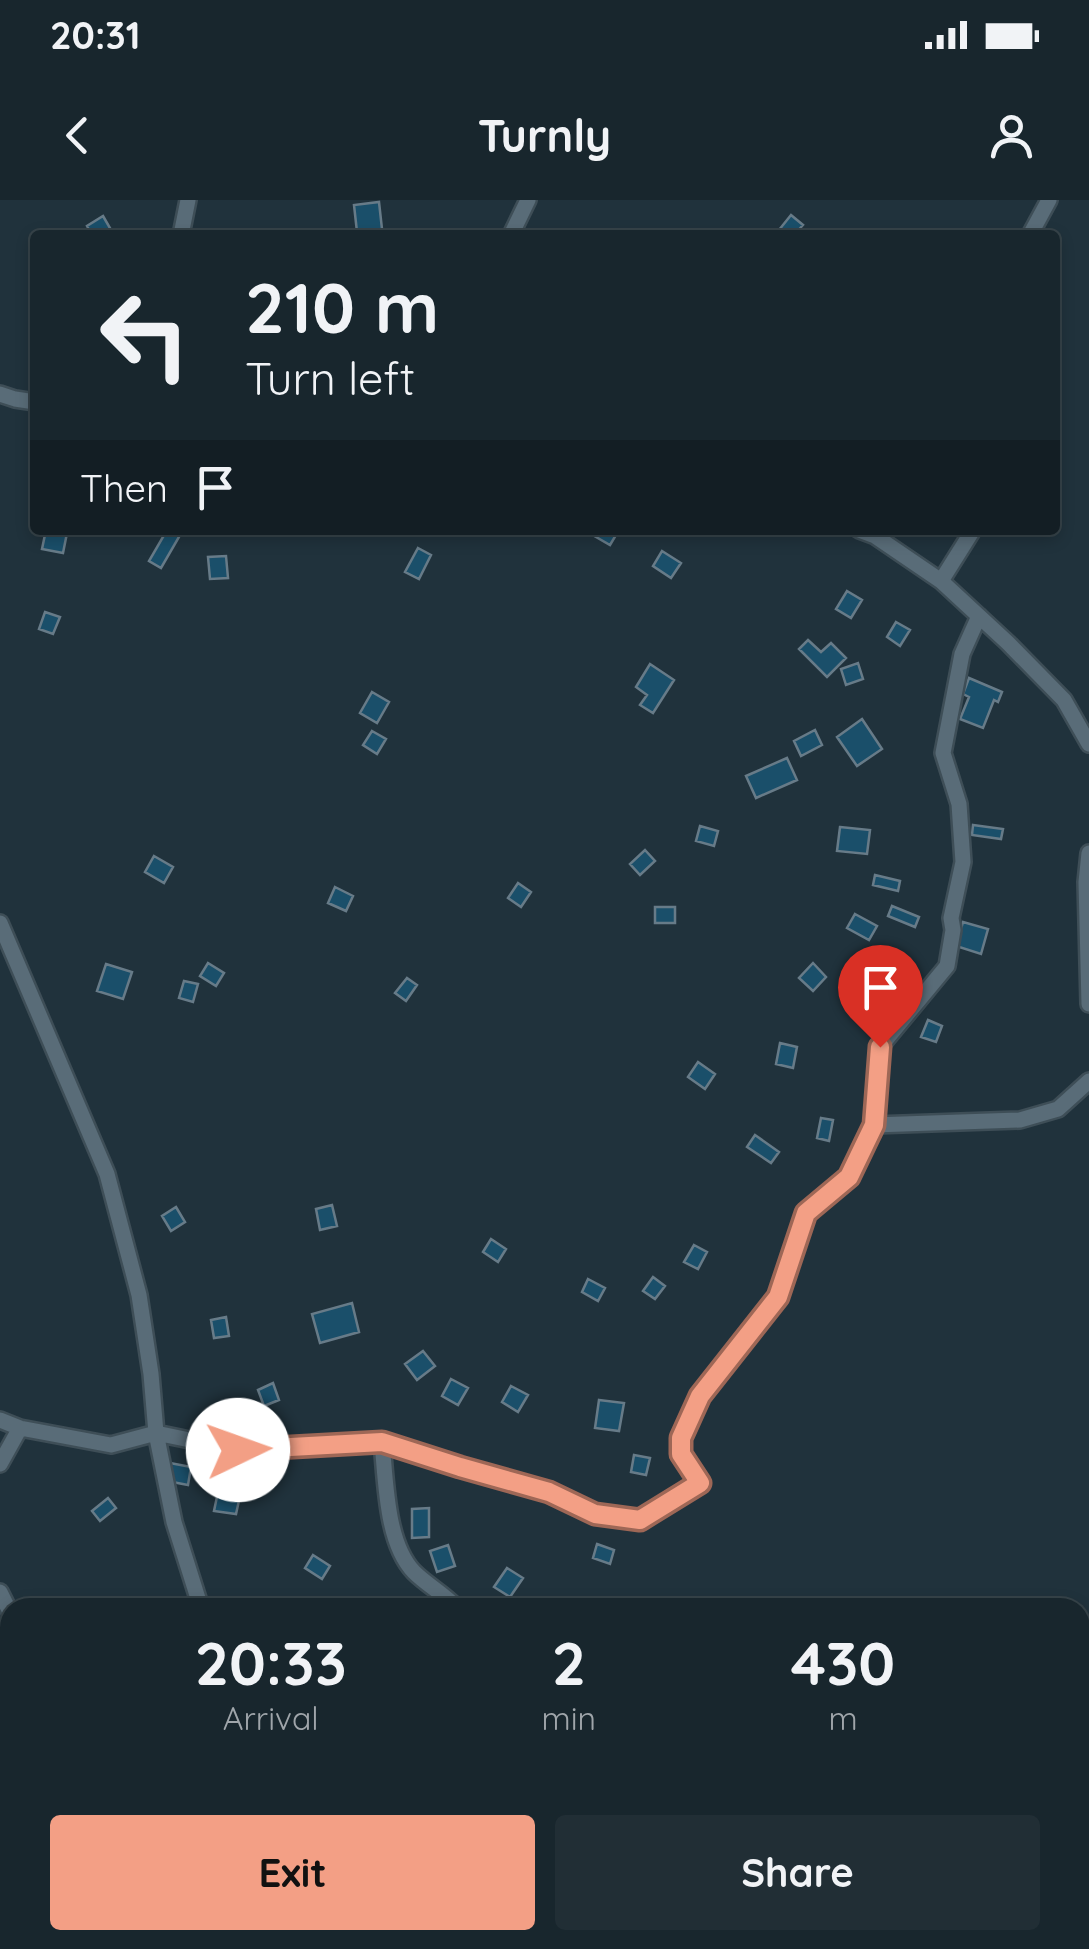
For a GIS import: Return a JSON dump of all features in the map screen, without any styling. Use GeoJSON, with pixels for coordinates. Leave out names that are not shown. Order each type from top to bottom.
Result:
{"type":"FeatureCollection","features":[{"type":"Feature","properties":{"kind":"street"},"geometry":{"type":"LineString","coordinates":[[182,230],[188,200]]}},
{"type":"Feature","properties":{"kind":"street"},"geometry":{"type":"LineString","coordinates":[[514,230],[528,200]]}},
{"type":"Feature","properties":{"kind":"street"},"geometry":{"type":"LineString","coordinates":[[1033,230],[1049,200]]}},
{"type":"Feature","properties":{"kind":"street"},"geometry":{"type":"LineString","coordinates":[[0,394],[30,401]]}},
{"type":"Feature","properties":{"kind":"street"},"geometry":{"type":"LineString","coordinates":[[872,535],[942,581],[979,616],[1053,688],[1089,744]]}},
{"type":"Feature","properties":{"kind":"street"},"geometry":{"type":"LineString","coordinates":[[942,581],[970,535]]}},
{"type":"Feature","properties":{"kind":"street"},"geometry":{"type":"LineString","coordinates":[[0,1420],[20,1428],[111,1445],[156,1434],[238,1450],[382,1442],[549,1492],[595,1514],[640,1520],[700,1483],[681,1454],[681,1438],[700,1396],[778,1297],[806,1213],[849,1177],[874,1125],[880,1047],[948,966],[963,862],[959,804],[943,753],[962,654],[979,616]]}},
{"type":"Feature","properties":{"kind":"street"},"geometry":{"type":"LineString","coordinates":[[1089,853],[1089,1004]]}},
{"type":"Feature","properties":{"kind":"street"},"geometry":{"type":"LineString","coordinates":[[0,923],[107,1174],[139,1294],[152,1374],[156,1434],[174,1522],[198,1598]]}},
{"type":"Feature","properties":{"kind":"street"},"geometry":{"type":"LineString","coordinates":[[874,1125],[1020,1120],[1058,1110],[1089,1081]]}},
{"type":"Feature","properties":{"kind":"street"},"geometry":{"type":"LineString","coordinates":[[0,1464],[20,1428]]}},
{"type":"Feature","properties":{"kind":"street"},"geometry":{"type":"LineString","coordinates":[[382,1442],[388,1504],[400,1555],[445,1598]]}},
{"type":"Feature","properties":{"kind":"building"},"geometry":{"type":"Polygon","coordinates":[[[379,202],[382,229],[357,230],[354,205],[379,202]]]}},
{"type":"Feature","properties":{"kind":"building"},"geometry":{"type":"Polygon","coordinates":[[[791,215],[803,225],[798,230],[779,230],[791,215]]]}},
{"type":"Feature","properties":{"kind":"building"},"geometry":{"type":"Polygon","coordinates":[[[103,216],[111,230],[89,230],[87,226],[103,216]]]}},
{"type":"Feature","properties":{"kind":"building"},"geometry":{"type":"Polygon","coordinates":[[[45,535],[67,535],[63,553],[42,549],[45,535]]]}},
{"type":"Feature","properties":{"kind":"building"},"geometry":{"type":"Polygon","coordinates":[[[164,535],[180,535],[161,568],[149,561],[164,535]]]}},
{"type":"Feature","properties":{"kind":"building"},"geometry":{"type":"Polygon","coordinates":[[[593,535],[616,535],[610,545],[593,535]]]}},
{"type":"Feature","properties":{"kind":"building"},"geometry":{"type":"Polygon","coordinates":[[[418,548],[431,555],[419,579],[405,572],[418,548]]]}},
{"type":"Feature","properties":{"kind":"building"},"geometry":{"type":"Polygon","coordinates":[[[662,551],[681,563],[671,578],[653,566],[662,551]]]}},
{"type":"Feature","properties":{"kind":"building"},"geometry":{"type":"Polygon","coordinates":[[[226,556],[228,578],[210,579],[208,557],[226,556]]]}},
{"type":"Feature","properties":{"kind":"building"},"geometry":{"type":"Polygon","coordinates":[[[847,591],[862,600],[851,618],[836,609],[847,591]]]}},
{"type":"Feature","properties":{"kind":"building"},"geometry":{"type":"Polygon","coordinates":[[[45,612],[60,617],[53,634],[39,629],[45,612]]]}},
{"type":"Feature","properties":{"kind":"building"},"geometry":{"type":"Polygon","coordinates":[[[896,622],[910,630],[900,646],[887,637],[896,622]]]}},
{"type":"Feature","properties":{"kind":"building"},"geometry":{"type":"Polygon","coordinates":[[[808,640],[821,652],[831,643],[846,658],[827,677],[799,649],[808,640]]]}},
{"type":"Feature","properties":{"kind":"building"},"geometry":{"type":"Polygon","coordinates":[[[858,663],[863,679],[846,685],[841,669],[858,663]]]}},
{"type":"Feature","properties":{"kind":"building"},"geometry":{"type":"Polygon","coordinates":[[[650,664],[674,680],[653,713],[640,705],[647,695],[636,687],[650,664]]]}},
{"type":"Feature","properties":{"kind":"building"},"geometry":{"type":"Polygon","coordinates":[[[969,678],[1002,692],[998,702],[994,700],[983,728],[960,719],[969,697],[963,694],[969,678]]]}},
{"type":"Feature","properties":{"kind":"building"},"geometry":{"type":"Polygon","coordinates":[[[372,692],[389,702],[377,723],[360,713],[372,692]]]}},
{"type":"Feature","properties":{"kind":"building"},"geometry":{"type":"Polygon","coordinates":[[[862,719],[882,749],[857,766],[837,737],[862,719]]]}},
{"type":"Feature","properties":{"kind":"building"},"geometry":{"type":"Polygon","coordinates":[[[815,730],[822,745],[801,756],[794,741],[815,730]]]}},
{"type":"Feature","properties":{"kind":"building"},"geometry":{"type":"Polygon","coordinates":[[[372,731],[386,739],[377,754],[363,745],[372,731]]]}},
{"type":"Feature","properties":{"kind":"building"},"geometry":{"type":"Polygon","coordinates":[[[787,758],[797,780],[756,798],[746,776],[787,758]]]}},
{"type":"Feature","properties":{"kind":"building"},"geometry":{"type":"Polygon","coordinates":[[[973,825],[1003,829],[1001,839],[972,835],[973,825]]]}},
{"type":"Feature","properties":{"kind":"building"},"geometry":{"type":"Polygon","coordinates":[[[700,826],[718,831],[714,846],[696,841],[700,826]]]}},
{"type":"Feature","properties":{"kind":"building"},"geometry":{"type":"Polygon","coordinates":[[[840,827],[870,830],[867,854],[837,851],[840,827]]]}},
{"type":"Feature","properties":{"kind":"building"},"geometry":{"type":"Polygon","coordinates":[[[645,850],[655,861],[640,875],[630,864],[645,850]]]}},
{"type":"Feature","properties":{"kind":"building"},"geometry":{"type":"Polygon","coordinates":[[[154,856],[173,867],[164,883],[145,872],[154,856]]]}},
{"type":"Feature","properties":{"kind":"building"},"geometry":{"type":"Polygon","coordinates":[[[875,875],[900,881],[898,891],[873,885],[875,875]]]}},
{"type":"Feature","properties":{"kind":"building"},"geometry":{"type":"Polygon","coordinates":[[[518,883],[531,892],[521,907],[508,898],[518,883]]]}},
{"type":"Feature","properties":{"kind":"building"},"geometry":{"type":"Polygon","coordinates":[[[335,887],[353,896],[346,911],[328,903],[335,887]]]}},
{"type":"Feature","properties":{"kind":"building"},"geometry":{"type":"Polygon","coordinates":[[[892,906],[919,917],[915,927],[888,916],[892,906]]]}},
{"type":"Feature","properties":{"kind":"building"},"geometry":{"type":"Polygon","coordinates":[[[655,907],[675,907],[675,923],[655,923],[655,907]]]}},
{"type":"Feature","properties":{"kind":"building"},"geometry":{"type":"Polygon","coordinates":[[[855,914],[877,926],[869,940],[847,928],[855,914]]]}},
{"type":"Feature","properties":{"kind":"building"},"geometry":{"type":"Polygon","coordinates":[[[963,922],[988,929],[981,954],[956,946],[963,922]]]}},
{"type":"Feature","properties":{"kind":"building"},"geometry":{"type":"Polygon","coordinates":[[[208,963],[224,973],[216,986],[200,976],[208,963]]]}},
{"type":"Feature","properties":{"kind":"building"},"geometry":{"type":"Polygon","coordinates":[[[813,963],[826,977],[813,991],[799,978],[813,963]]]}},
{"type":"Feature","properties":{"kind":"building"},"geometry":{"type":"Polygon","coordinates":[[[106,964],[132,972],[123,999],[97,991],[106,964]]]}},
{"type":"Feature","properties":{"kind":"building"},"geometry":{"type":"Polygon","coordinates":[[[407,978],[417,985],[406,1001],[395,993],[407,978]]]}},
{"type":"Feature","properties":{"kind":"building"},"geometry":{"type":"Polygon","coordinates":[[[184,981],[198,984],[193,1002],[179,998],[184,981]]]}},
{"type":"Feature","properties":{"kind":"building"},"geometry":{"type":"Polygon","coordinates":[[[928,1020],[942,1026],[936,1042],[921,1037],[928,1020]]]}},
{"type":"Feature","properties":{"kind":"building"},"geometry":{"type":"Polygon","coordinates":[[[780,1043],[797,1047],[793,1068],[776,1064],[780,1043]]]}},
{"type":"Feature","properties":{"kind":"building"},"geometry":{"type":"Polygon","coordinates":[[[698,1062],[715,1074],[705,1089],[688,1077],[698,1062]]]}},
{"type":"Feature","properties":{"kind":"building"},"geometry":{"type":"Polygon","coordinates":[[[821,1118],[833,1120],[829,1141],[817,1138],[821,1118]]]}},
{"type":"Feature","properties":{"kind":"building"},"geometry":{"type":"Polygon","coordinates":[[[755,1135],[779,1152],[771,1163],[747,1147],[755,1135]]]}},
{"type":"Feature","properties":{"kind":"building"},"geometry":{"type":"Polygon","coordinates":[[[332,1205],[337,1226],[320,1230],[316,1209],[332,1205]]]}},
{"type":"Feature","properties":{"kind":"building"},"geometry":{"type":"Polygon","coordinates":[[[176,1207],[185,1222],[171,1231],[162,1216],[176,1207]]]}},
{"type":"Feature","properties":{"kind":"building"},"geometry":{"type":"Polygon","coordinates":[[[491,1239],[506,1249],[498,1262],[483,1252],[491,1239]]]}},
{"type":"Feature","properties":{"kind":"building"},"geometry":{"type":"Polygon","coordinates":[[[694,1245],[707,1252],[698,1269],[684,1262],[694,1245]]]}},
{"type":"Feature","properties":{"kind":"building"},"geometry":{"type":"Polygon","coordinates":[[[653,1277],[665,1286],[655,1299],[643,1291],[653,1277]]]}},
{"type":"Feature","properties":{"kind":"building"},"geometry":{"type":"Polygon","coordinates":[[[588,1279],[605,1288],[598,1301],[582,1292],[588,1279]]]}},
{"type":"Feature","properties":{"kind":"building"},"geometry":{"type":"Polygon","coordinates":[[[352,1303],[359,1332],[320,1343],[312,1314],[352,1303]]]}},
{"type":"Feature","properties":{"kind":"building"},"geometry":{"type":"Polygon","coordinates":[[[226,1317],[229,1336],[214,1338],[211,1320],[226,1317]]]}},
{"type":"Feature","properties":{"kind":"building"},"geometry":{"type":"Polygon","coordinates":[[[423,1351],[435,1366],[417,1380],[405,1364],[423,1351]]]}},
{"type":"Feature","properties":{"kind":"building"},"geometry":{"type":"Polygon","coordinates":[[[451,1379],[468,1388],[458,1405],[442,1396],[451,1379]]]}},
{"type":"Feature","properties":{"kind":"building"},"geometry":{"type":"Polygon","coordinates":[[[273,1383],[279,1400],[264,1406],[258,1390],[273,1383]]]}},
{"type":"Feature","properties":{"kind":"building"},"geometry":{"type":"Polygon","coordinates":[[[511,1386],[528,1395],[518,1412],[502,1402],[511,1386]]]}},
{"type":"Feature","properties":{"kind":"building"},"geometry":{"type":"Polygon","coordinates":[[[599,1400],[624,1403],[619,1431],[595,1428],[599,1400]]]}},
{"type":"Feature","properties":{"kind":"building"},"geometry":{"type":"Polygon","coordinates":[[[634,1455],[650,1458],[646,1475],[631,1472],[634,1455]]]}},
{"type":"Feature","properties":{"kind":"building"},"geometry":{"type":"Polygon","coordinates":[[[170,1463],[191,1467],[188,1485],[167,1481],[170,1463]]]}},
{"type":"Feature","properties":{"kind":"building"},"geometry":{"type":"Polygon","coordinates":[[[210,1468],[234,1473],[230,1492],[206,1486],[210,1468]]]}},
{"type":"Feature","properties":{"kind":"building"},"geometry":{"type":"Polygon","coordinates":[[[218,1492],[240,1496],[236,1514],[214,1511],[218,1492]]]}},
{"type":"Feature","properties":{"kind":"building"},"geometry":{"type":"Polygon","coordinates":[[[108,1498],[116,1508],[100,1521],[92,1511],[108,1498]]]}},
{"type":"Feature","properties":{"kind":"building"},"geometry":{"type":"Polygon","coordinates":[[[429,1508],[429,1537],[412,1538],[412,1509],[429,1508]]]}},
{"type":"Feature","properties":{"kind":"building"},"geometry":{"type":"Polygon","coordinates":[[[597,1544],[614,1550],[610,1564],[593,1558],[597,1544]]]}},
{"type":"Feature","properties":{"kind":"building"},"geometry":{"type":"Polygon","coordinates":[[[448,1545],[455,1566],[437,1572],[430,1551],[448,1545]]]}},
{"type":"Feature","properties":{"kind":"building"},"geometry":{"type":"Polygon","coordinates":[[[313,1555],[330,1566],[322,1579],[305,1568],[313,1555]]]}},
{"type":"Feature","properties":{"kind":"building"},"geometry":{"type":"Polygon","coordinates":[[[507,1568],[523,1578],[510,1597],[494,1587],[507,1568]]]}},
{"type":"Feature","properties":{"kind":"route"},"geometry":{"type":"LineString","coordinates":[[238,1450],[382,1442],[549,1492],[595,1514],[640,1520],[671,1502],[700,1483],[681,1454],[681,1438],[700,1396],[778,1297],[806,1213],[849,1177],[874,1125],[880,1047]]}}]}
